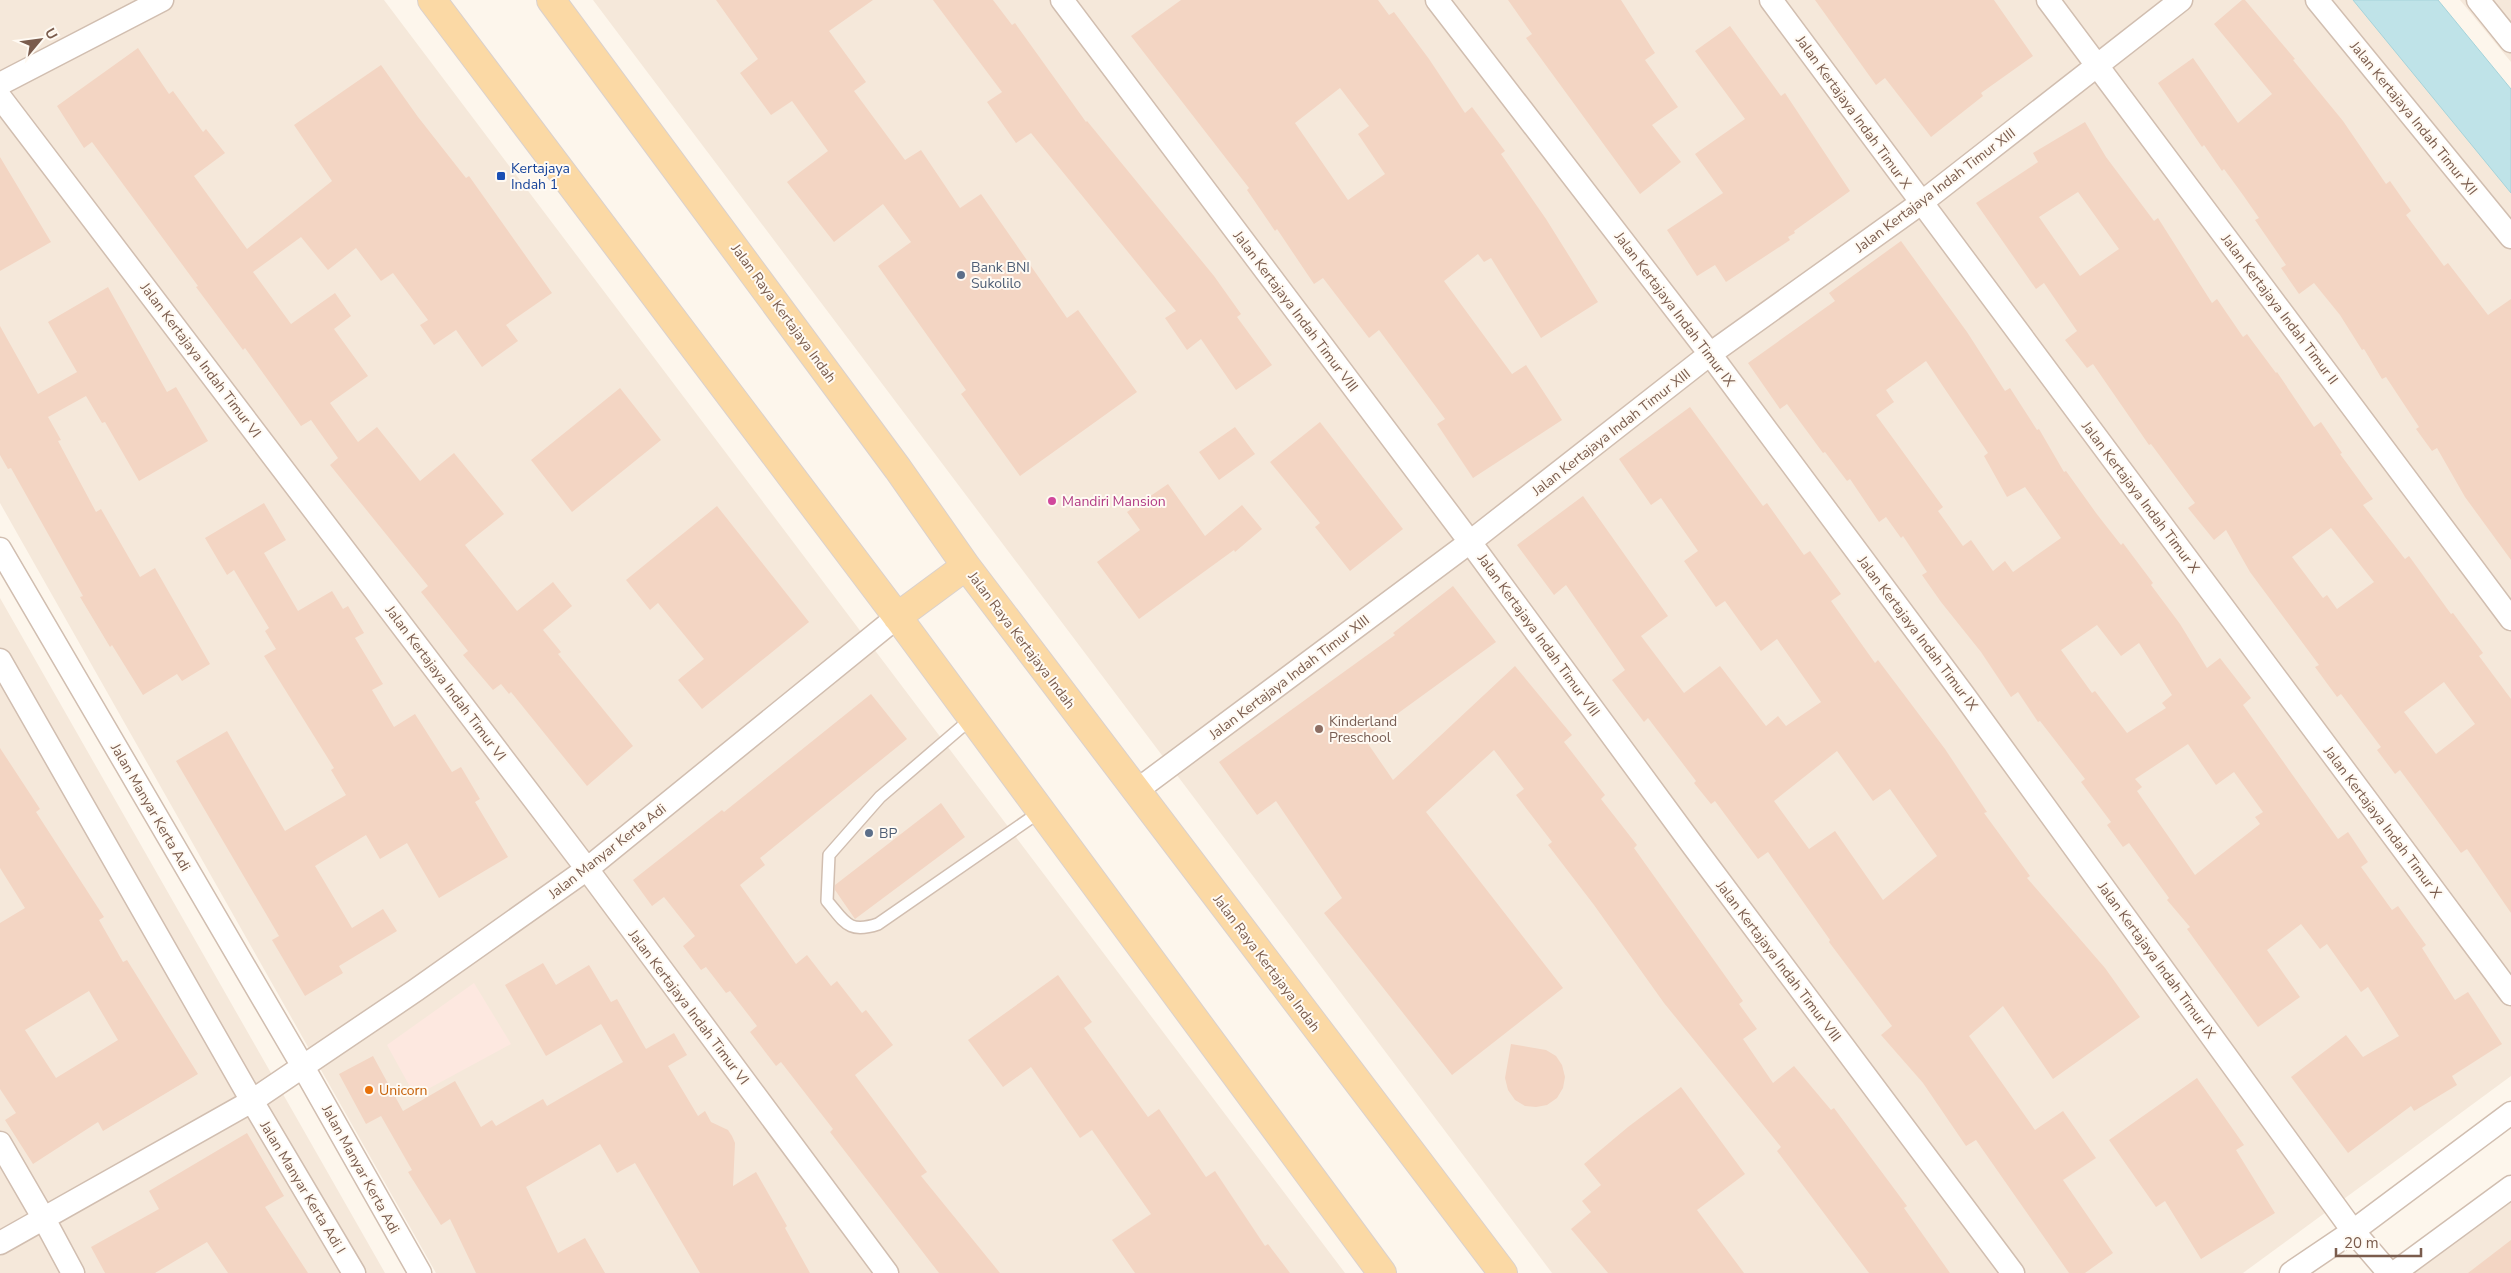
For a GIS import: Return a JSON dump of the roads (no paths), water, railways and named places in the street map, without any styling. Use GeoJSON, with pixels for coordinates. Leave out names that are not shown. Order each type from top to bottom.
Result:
{"type":"FeatureCollection","features":[{"type":"Feature","properties":{"kind":"main road"},"geometry":{"type":"LineString","coordinates":[[432,0],[897,617],[1382,1273]]}},
{"type":"Feature","properties":{"kind":"main road","name":"Jalan Raya Kertajaya Indah"},"geometry":{"type":"LineString","coordinates":[[551,0],[863,421],[966,566],[1503,1273]]}},
{"type":"Feature","properties":{"kind":"main road"},"geometry":{"type":"LineString","coordinates":[[897,617],[966,566]]}},
{"type":"Feature","properties":{"kind":"street"},"geometry":{"type":"LineString","coordinates":[[0,84],[162,0]]}},
{"type":"Feature","properties":{"kind":"street","name":"Jalan Kertajaya Indah Timur VIII"},"geometry":{"type":"LineString","coordinates":[[1062,0],[1470,542],[1694,847],[2013,1273]]}},
{"type":"Feature","properties":{"kind":"street","name":"Jalan Kertajaya Indah Timur IX"},"geometry":{"type":"LineString","coordinates":[[1438,0],[1710,354],[1975,710],[2354,1231],[2389,1273]]}},
{"type":"Feature","properties":{"kind":"street","name":"Jalan Kertajaya Indah Timur X"},"geometry":{"type":"LineString","coordinates":[[1771,0],[2511,994]]}},
{"type":"Feature","properties":{"kind":"street","name":"Jalan Kertajaya Indah Timur II"},"geometry":{"type":"LineString","coordinates":[[2048,0],[2511,619]]}},
{"type":"Feature","properties":{"kind":"street","name":"Jalan Kertajaya Indah Timur XIII"},"geometry":{"type":"LineString","coordinates":[[1136,791],[1470,542],[1710,354],[1921,203],[2181,0]]}},
{"type":"Feature","properties":{"kind":"street","name":"Jalan Kertajaya Indah Timur XII"},"geometry":{"type":"LineString","coordinates":[[2317,0],[2511,237]]}},
{"type":"Feature","properties":{"kind":"street"},"geometry":{"type":"LineString","coordinates":[[2478,0],[2511,41]]}},
{"type":"Feature","properties":{"kind":"street","name":"Jalan Kertajaya Indah Timur VI"},"geometry":{"type":"LineString","coordinates":[[0,97],[587,869],[887,1273]]}},
{"type":"Feature","properties":{"kind":"street","name":"Jalan Manyar Kerta Adi"},"geometry":{"type":"LineString","coordinates":[[0,549],[296,1070],[420,1273]]}},
{"type":"Feature","properties":{"kind":"street","name":"Jalan Manyar Kerta Adi"},"geometry":{"type":"LineString","coordinates":[[0,1243],[258,1096],[416,990],[587,869],[897,617]]}},
{"type":"Feature","properties":{"kind":"street"},"geometry":{"type":"LineString","coordinates":[[0,660],[258,1096]]}},
{"type":"Feature","properties":{"kind":"street","name":"Jalan Manyar Kerta Adi I"},"geometry":{"type":"LineString","coordinates":[[258,1096],[354,1273]]}},
{"type":"Feature","properties":{"kind":"street"},"geometry":{"type":"LineString","coordinates":[[2292,1273],[2354,1231],[2511,1112]]}},
{"type":"Feature","properties":{"kind":"street"},"geometry":{"type":"LineString","coordinates":[[0,1143],[73,1273]]}},
{"type":"Feature","properties":{"kind":"street"},"geometry":{"type":"LineString","coordinates":[[2394,1273],[2511,1187]]}},
{"type":"Feature","properties":{"kind":"lane"},"geometry":{"type":"LineString","coordinates":[[972,718],[880,796],[829,855],[827,901],[848,926],[862,930],[878,924],[1040,811]]}},
{"type":"Feature","properties":{"kind":"water"},"geometry":{"type":"Polygon","coordinates":[[[2353,0],[2438,0],[2511,89],[2511,193],[2353,0]]]}},
{"type":"Feature","properties":{"kind":"place","name":"Kertajaya Indah 1"},"geometry":{"type":"Point","coordinates":[501,176]}},
{"type":"Feature","properties":{"kind":"place","name":"Bank BNI Sukolilo"},"geometry":{"type":"Point","coordinates":[961,275]}},
{"type":"Feature","properties":{"kind":"place","name":"Mandiri Mansion"},"geometry":{"type":"Point","coordinates":[1052,501]}},
{"type":"Feature","properties":{"kind":"place","name":"Kinderland Preschool"},"geometry":{"type":"Point","coordinates":[1319,729]}},
{"type":"Feature","properties":{"kind":"place","name":"BP"},"geometry":{"type":"Point","coordinates":[869,833]}},
{"type":"Feature","properties":{"kind":"place","name":"Unicorn"},"geometry":{"type":"Point","coordinates":[369,1090]}}]}
